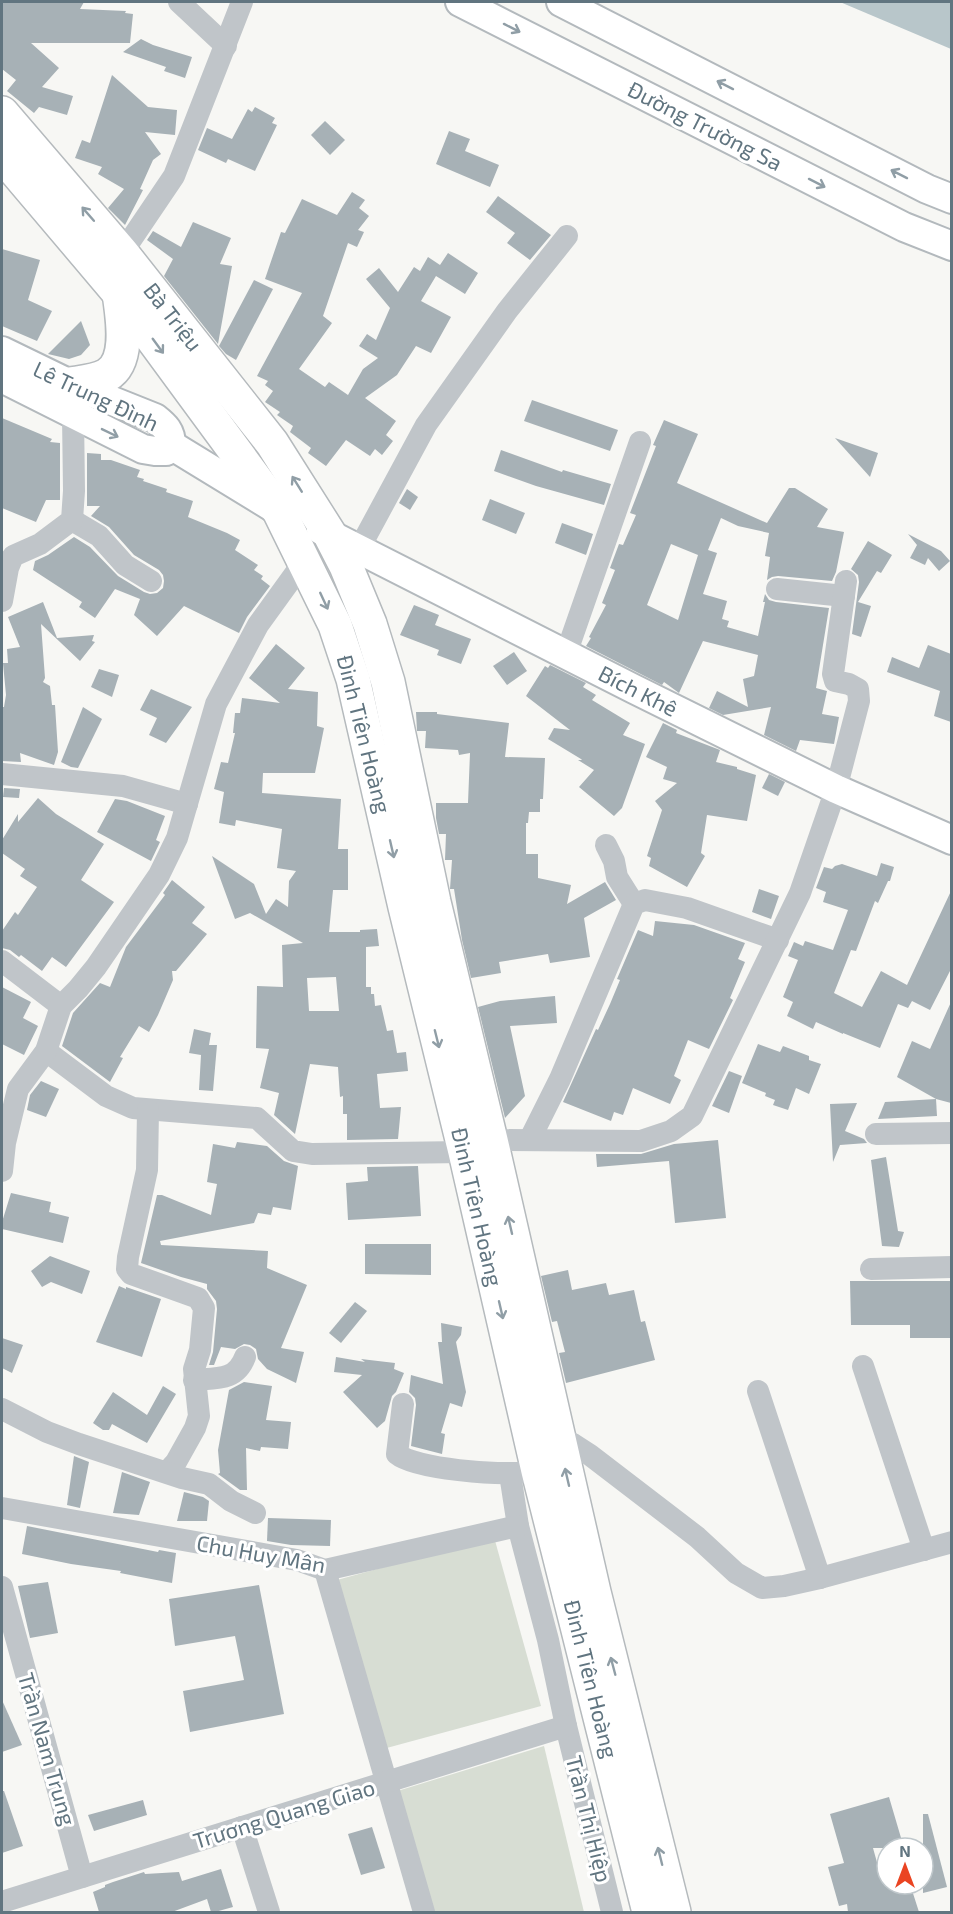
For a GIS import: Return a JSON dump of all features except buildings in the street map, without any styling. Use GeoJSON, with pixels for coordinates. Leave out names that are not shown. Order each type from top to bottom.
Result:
{"type":"FeatureCollection","features":[{"type":"Feature","properties":{"kind":"highway","name":"Bà Triệu"},"geometry":{"type":"LineString","coordinates":[[2,113],[122,253],[272,443],[328,533]]}},
{"type":"Feature","properties":{"kind":"highway","name":"Bà Triệu"},"geometry":{"type":"LineString","coordinates":[[2,155],[118,292],[279,511]]}},
{"type":"Feature","properties":{"kind":"highway"},"geometry":{"type":"LineString","coordinates":[[72,400],[94,380],[115,370],[124,335],[118,292]]}},
{"type":"Feature","properties":{"kind":"highway","name":"Đinh Tiên Hoàng"},"geometry":{"type":"LineString","coordinates":[[279,511],[335,625],[353,680],[405,907],[478,1146],[558,1437],[674,1912]]}},
{"type":"Feature","properties":{"kind":"highway","name":"Đinh Tiên Hoàng"},"geometry":{"type":"LineString","coordinates":[[328,533],[346,566],[366,614],[388,682],[434,902],[478,1146],[524,1473],[649,1912]]}},
{"type":"Feature","properties":{"kind":"main road","name":"Đường Trường Sa"},"geometry":{"type":"LineString","coordinates":[[460,2],[904,227],[951,246]]}},
{"type":"Feature","properties":{"kind":"main road","name":"Đường Trường Sa"},"geometry":{"type":"LineString","coordinates":[[561,2],[927,189],[951,199]]}},
{"type":"Feature","properties":{"kind":"main road","name":"Lê Trung Đình"},"geometry":{"type":"LineString","coordinates":[[2,351],[72,400]]}},
{"type":"Feature","properties":{"kind":"main road","name":"Lê Trung Đình"},"geometry":{"type":"LineString","coordinates":[[2,378],[72,400],[155,418],[166,427],[171,435],[171,445]]}},
{"type":"Feature","properties":{"kind":"main road","name":"Bích Khê"},"geometry":{"type":"LineString","coordinates":[[171,445],[279,511],[328,533],[836,789],[951,840]]}},
{"type":"Feature","properties":{"kind":"street"},"geometry":{"type":"LineString","coordinates":[[179,2],[226,46]]}},
{"type":"Feature","properties":{"kind":"street"},"geometry":{"type":"LineString","coordinates":[[122,253],[174,176],[242,2]]}},
{"type":"Feature","properties":{"kind":"street"},"geometry":{"type":"LineString","coordinates":[[359,549],[426,425],[507,310],[567,236]]}},
{"type":"Feature","properties":{"kind":"street"},"geometry":{"type":"LineString","coordinates":[[2,600],[8,567],[14,556],[40,544],[72,520],[74,491],[72,400]]}},
{"type":"Feature","properties":{"kind":"street"},"geometry":{"type":"LineString","coordinates":[[566,654],[639,442]]}},
{"type":"Feature","properties":{"kind":"street"},"geometry":{"type":"LineString","coordinates":[[72,520],[99,536],[125,565],[151,580]]}},
{"type":"Feature","properties":{"kind":"street"},"geometry":{"type":"LineString","coordinates":[[2,1171],[10,1087],[46,1051],[61,1006],[96,967],[159,875],[177,838],[219,697],[258,626],[305,560]]}},
{"type":"Feature","properties":{"kind":"street"},"geometry":{"type":"LineString","coordinates":[[46,1051],[106,1096],[133,1108],[257,1119],[293,1151],[312,1154],[478,1146],[530,1139],[641,1141],[671,1131],[692,1116],[800,893],[836,789],[858,701],[858,690],[849,684],[835,681],[833,674],[845,588],[777,589]]}},
{"type":"Feature","properties":{"kind":"street"},"geometry":{"type":"LineString","coordinates":[[2,774],[123,786],[187,804]]}},
{"type":"Feature","properties":{"kind":"street"},"geometry":{"type":"LineString","coordinates":[[606,845],[614,861],[617,877],[634,904]]}},
{"type":"Feature","properties":{"kind":"street"},"geometry":{"type":"LineString","coordinates":[[530,1139],[560,1079],[634,904],[645,900],[687,908],[778,940]]}},
{"type":"Feature","properties":{"kind":"street"},"geometry":{"type":"LineString","coordinates":[[2,961],[61,1006]]}},
{"type":"Feature","properties":{"kind":"street"},"geometry":{"type":"LineString","coordinates":[[148,1110],[147,1170],[127,1269],[131,1274],[198,1298],[204,1308],[200,1350],[194,1369],[199,1416],[176,1462],[167,1472]]}},
{"type":"Feature","properties":{"kind":"street"},"geometry":{"type":"LineString","coordinates":[[876,1134],[951,1133]]}},
{"type":"Feature","properties":{"kind":"street"},"geometry":{"type":"LineString","coordinates":[[872,1269],[951,1267]]}},
{"type":"Feature","properties":{"kind":"street"},"geometry":{"type":"LineString","coordinates":[[194,1380],[225,1377],[234,1373],[241,1368],[245,1357]]}},
{"type":"Feature","properties":{"kind":"street"},"geometry":{"type":"LineString","coordinates":[[863,1366],[924,1550]]}},
{"type":"Feature","properties":{"kind":"street"},"geometry":{"type":"LineString","coordinates":[[758,1391],[820,1578]]}},
{"type":"Feature","properties":{"kind":"street"},"geometry":{"type":"LineString","coordinates":[[403,1404],[397,1454],[402,1458],[434,1466],[524,1473]]}},
{"type":"Feature","properties":{"kind":"street"},"geometry":{"type":"LineString","coordinates":[[2,1409],[47,1432],[79,1444],[182,1478],[209,1484],[231,1501],[255,1513]]}},
{"type":"Feature","properties":{"kind":"street"},"geometry":{"type":"LineString","coordinates":[[558,1437],[590,1455],[697,1537],[736,1573],[762,1588],[820,1578],[951,1542]]}},
{"type":"Feature","properties":{"kind":"street","name":"Trần Thị Hiệp"},"geometry":{"type":"LineString","coordinates":[[524,1473],[518,1526],[554,1661],[566,1726],[612,1912]]}},
{"type":"Feature","properties":{"kind":"street","name":"Chu Huy Mân"},"geometry":{"type":"LineString","coordinates":[[2,1508],[297,1560],[325,1570],[518,1526]]}},
{"type":"Feature","properties":{"kind":"street"},"geometry":{"type":"LineString","coordinates":[[325,1570],[424,1912]]}},
{"type":"Feature","properties":{"kind":"street","name":"Trần Nam Trung"},"geometry":{"type":"LineString","coordinates":[[2,1587],[82,1877]]}},
{"type":"Feature","properties":{"kind":"street","name":"Trương Quang Giao"},"geometry":{"type":"LineString","coordinates":[[2,1902],[566,1726]]}},
{"type":"Feature","properties":{"kind":"street"},"geometry":{"type":"LineString","coordinates":[[242,1827],[269,1912]]}},
{"type":"Feature","properties":{"kind":"shaded area"},"geometry":{"type":"Polygon","coordinates":[[[840,2],[951,2],[951,49],[840,2]]]}},
{"type":"Feature","properties":{"kind":"shaded area"},"geometry":{"type":"Polygon","coordinates":[[[494,1537],[541,1706],[383,1749],[337,1580],[494,1537]]]}},
{"type":"Feature","properties":{"kind":"shaded area"},"geometry":{"type":"Polygon","coordinates":[[[544,1746],[584,1912],[427,1912],[391,1793],[544,1746]]]}}]}
